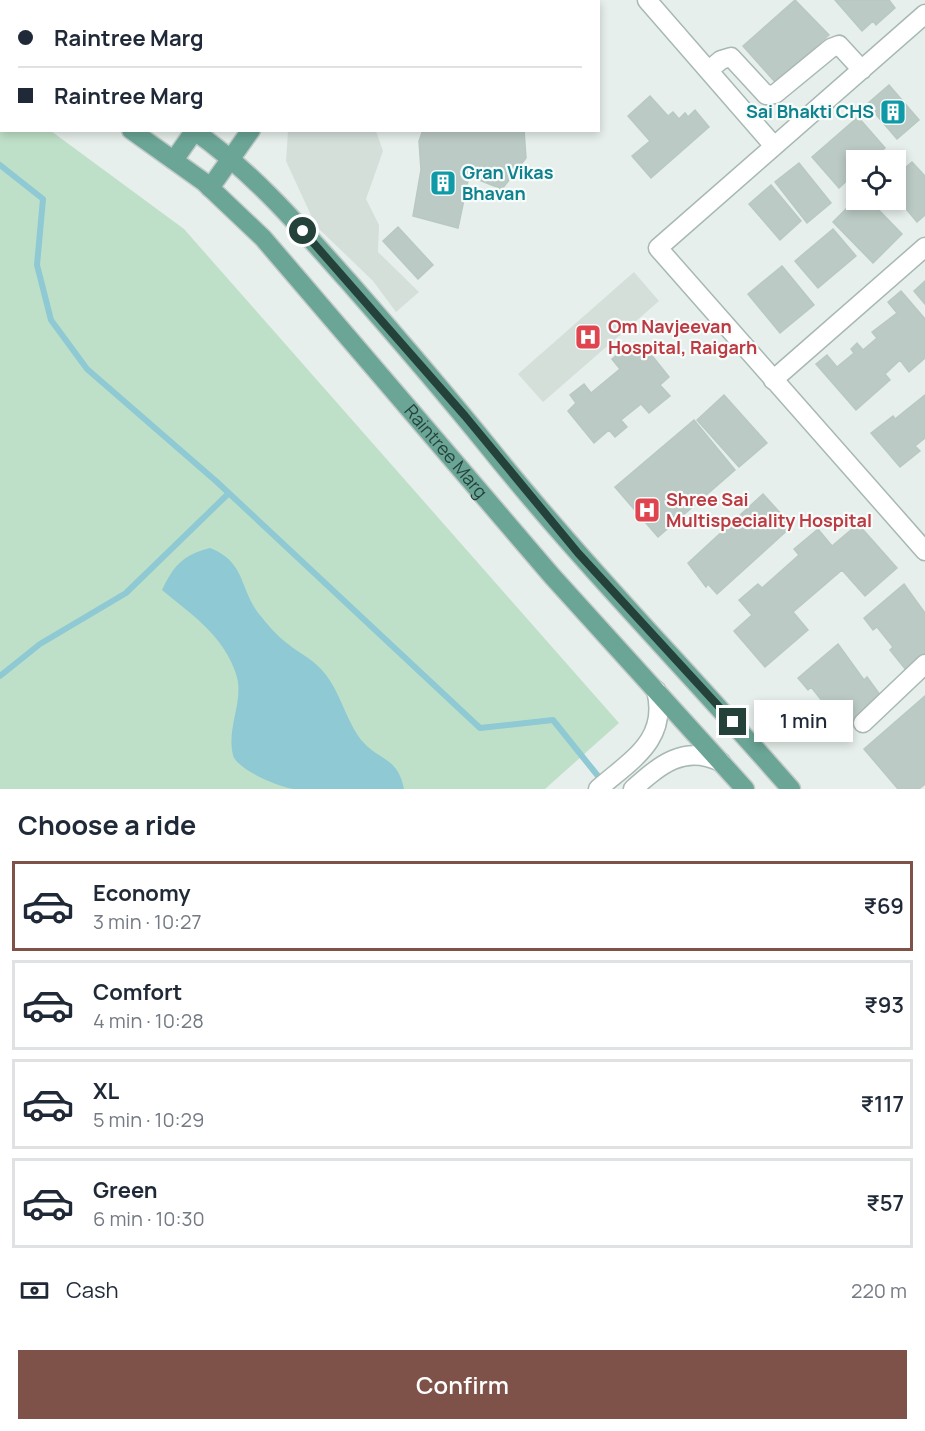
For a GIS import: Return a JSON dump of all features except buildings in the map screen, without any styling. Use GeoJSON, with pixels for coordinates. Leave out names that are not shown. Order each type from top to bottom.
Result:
{"type":"FeatureCollection","features":[{"type":"Feature","properties":{"kind":"main road","name":"Raintree Marg"},"geometry":{"type":"LineString","coordinates":[[133,132],[210,188],[263,238],[552,576],[745,789]]}},
{"type":"Feature","properties":{"kind":"main road"},"geometry":{"type":"LineString","coordinates":[[174,160],[193,132]]}},
{"type":"Feature","properties":{"kind":"main road","name":"Raintree Marg"},"geometry":{"type":"LineString","coordinates":[[195,132],[231,160],[289,214],[465,416],[578,553],[791,789]]}},
{"type":"Feature","properties":{"kind":"main road"},"geometry":{"type":"LineString","coordinates":[[210,188],[249,132]]}},
{"type":"Feature","properties":{"kind":"street"},"geometry":{"type":"LineString","coordinates":[[647,0],[774,146]]}},
{"type":"Feature","properties":{"kind":"street"},"geometry":{"type":"LineString","coordinates":[[925,14],[658,248],[925,551]]}},
{"type":"Feature","properties":{"kind":"street"},"geometry":{"type":"LineString","coordinates":[[709,70],[721,60],[731,57],[766,95],[775,93],[831,48],[839,45],[862,70]]}},
{"type":"Feature","properties":{"kind":"street"},"geometry":{"type":"LineString","coordinates":[[773,380],[925,247]]}},
{"type":"Feature","properties":{"kind":"street"},"geometry":{"type":"LineString","coordinates":[[862,723],[925,664]]}},
{"type":"Feature","properties":{"kind":"street"},"geometry":{"type":"LineString","coordinates":[[598,789],[647,747],[653,736],[659,712],[656,690]]}},
{"type":"Feature","properties":{"kind":"street"},"geometry":{"type":"LineString","coordinates":[[635,787],[662,764],[681,756],[702,755],[721,762]]}},
{"type":"Feature","properties":{"kind":"shaded area"},"geometry":{"type":"Polygon","coordinates":[[[288,132],[376,132],[383,151],[366,199],[379,225],[378,252],[419,292],[396,312],[373,281],[316,226],[286,161],[288,132]]]}},
{"type":"Feature","properties":{"kind":"shaded area","name":"Om Navjeevan Hospital, Raigarh"},"geometry":{"type":"Polygon","coordinates":[[[634,272],[659,301],[543,402],[518,374],[634,272]]]}},
{"type":"Feature","properties":{"kind":"green space"},"geometry":{"type":"Polygon","coordinates":[[[0,132],[52,132],[184,229],[619,723],[545,789],[0,789],[0,132]]]}},
{"type":"Feature","properties":{"kind":"water"},"geometry":{"type":"Polygon","coordinates":[[[210,548],[222,554],[236,568],[253,604],[273,630],[322,670],[336,691],[358,736],[370,749],[398,771],[404,789],[294,789],[259,777],[236,760],[231,745],[238,684],[231,660],[215,637],[162,590],[180,562],[210,548]]]}},
{"type":"Feature","properties":{"kind":"waterway"},"geometry":{"type":"LineString","coordinates":[[0,165],[43,199],[37,265],[51,320],[87,369],[217,482],[480,728],[553,720],[602,781]]}},
{"type":"Feature","properties":{"kind":"waterway"},"geometry":{"type":"LineString","coordinates":[[0,676],[40,644],[126,593],[229,493]]}},
{"type":"Feature","properties":{"kind":"place","name":"Sai Bhakti CHS"},"geometry":{"type":"Point","coordinates":[893,112]}},
{"type":"Feature","properties":{"kind":"place","name":"Gran Vikas Bhavan"},"geometry":{"type":"Point","coordinates":[443,183]}},
{"type":"Feature","properties":{"kind":"place","name":"Om Navjeevan Hospital, Raigarh"},"geometry":{"type":"Point","coordinates":[588,337]}},
{"type":"Feature","properties":{"kind":"place","name":"Shree Sai Multispeciality Hospital"},"geometry":{"type":"Point","coordinates":[647,510]}},
{"type":"Feature","properties":{"kind":"route"},"geometry":{"type":"LineString","coordinates":[[303,231],[465,416],[578,553],[733,722]]}}]}
